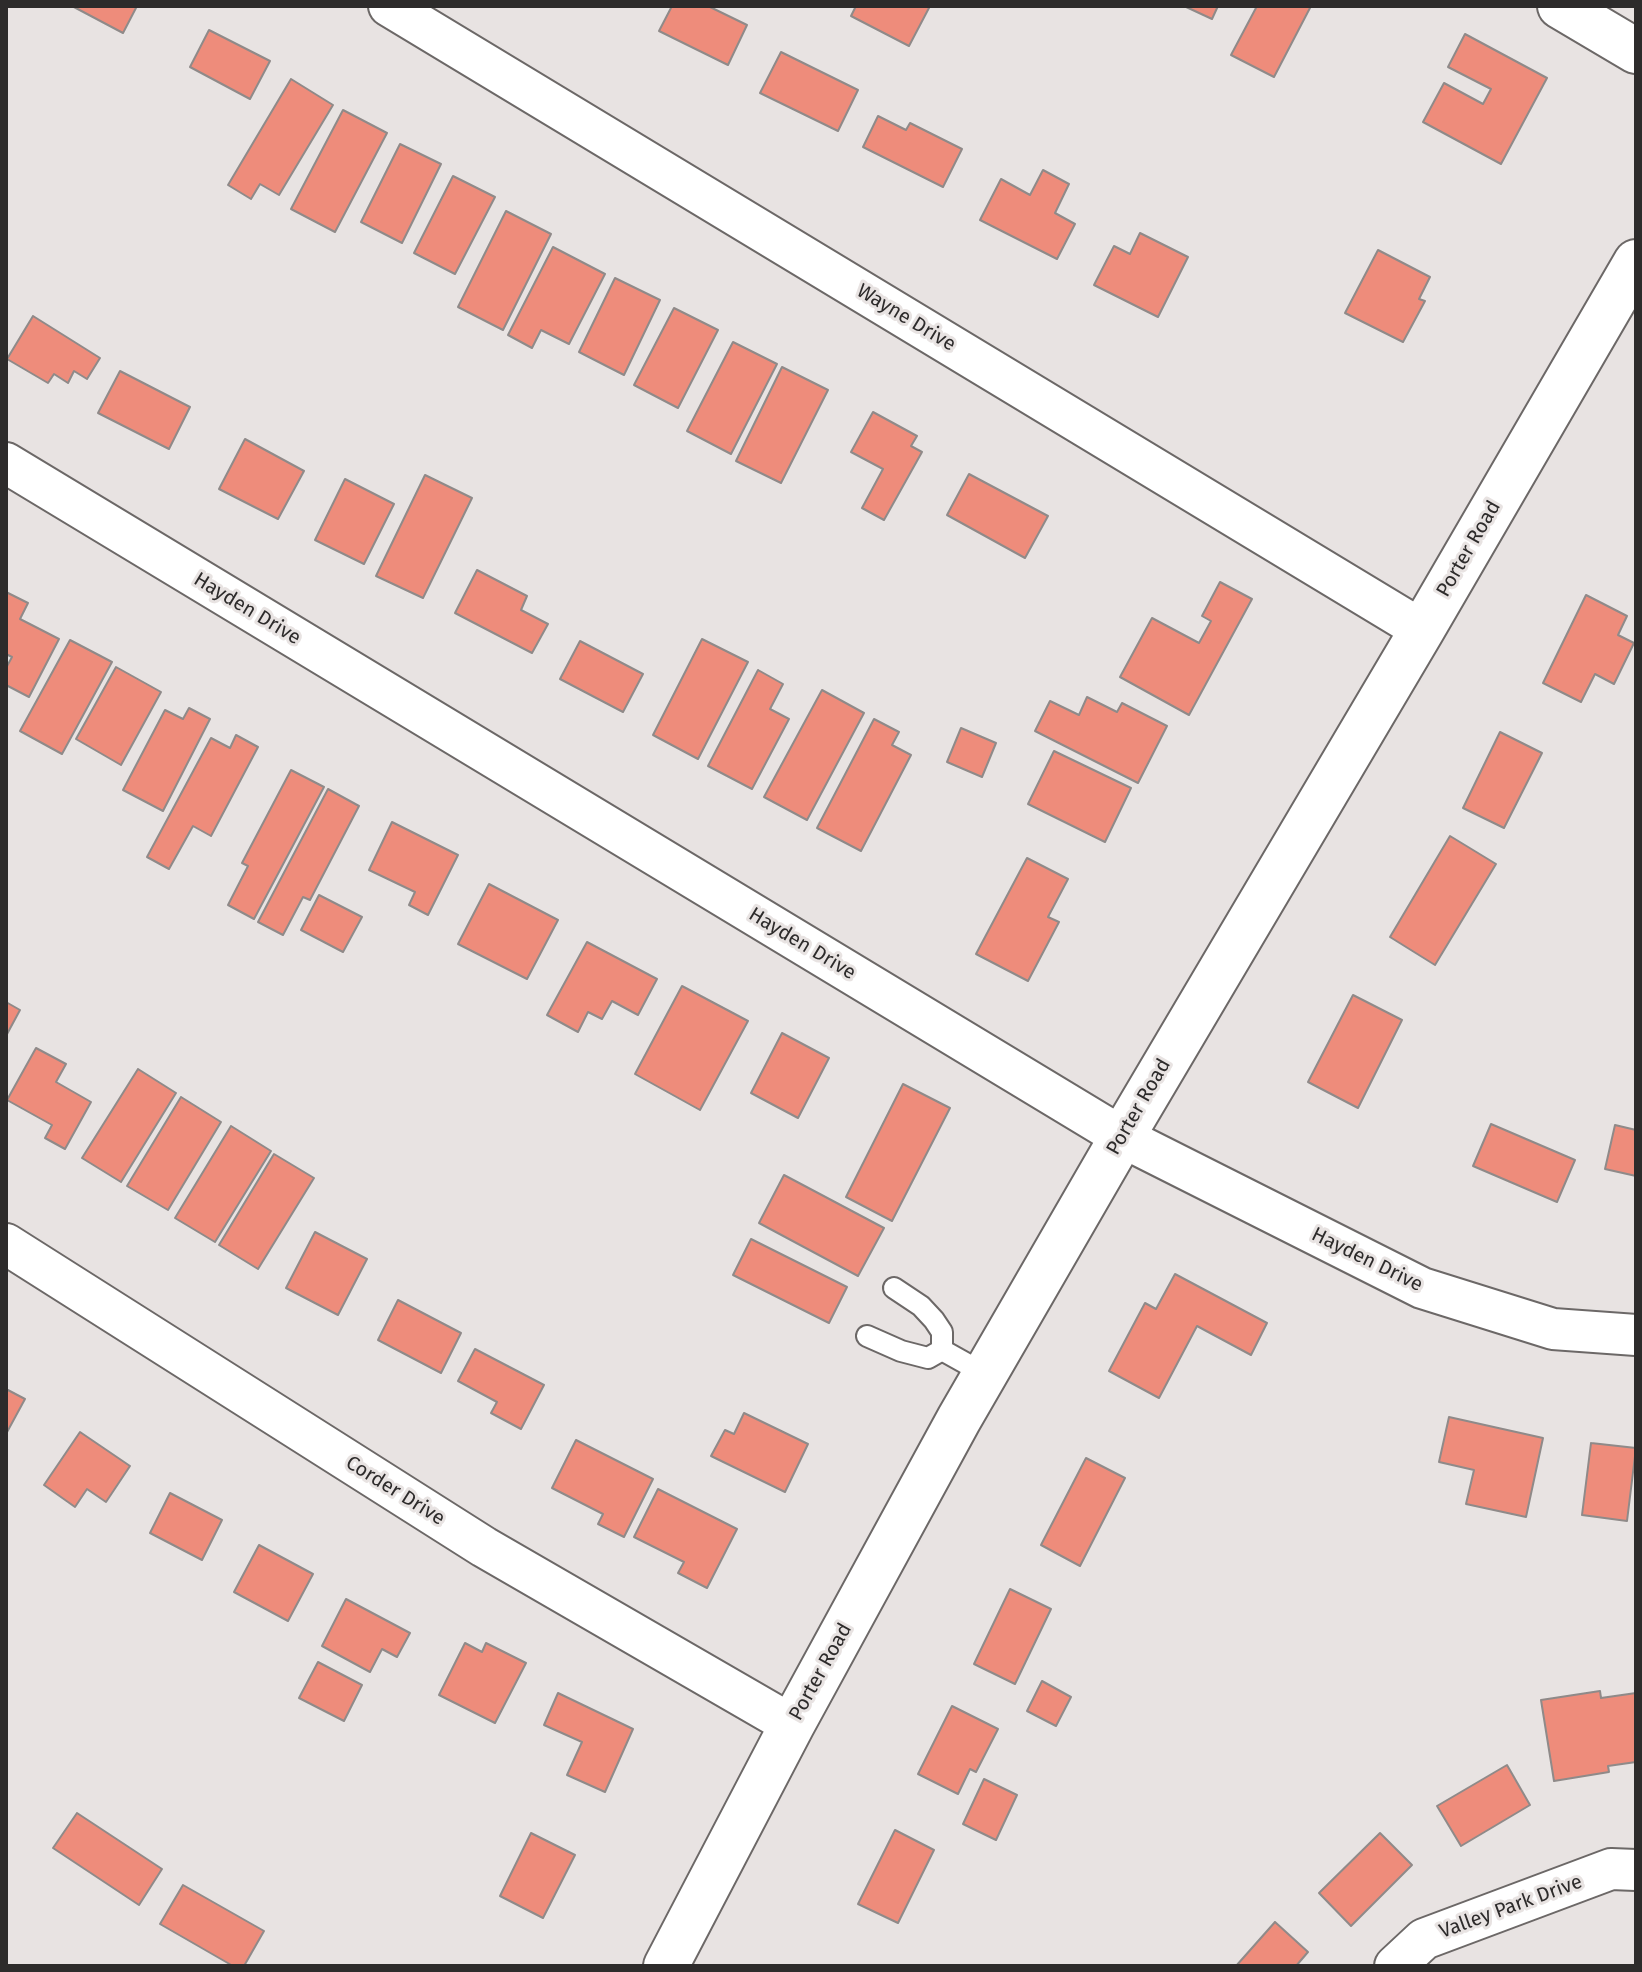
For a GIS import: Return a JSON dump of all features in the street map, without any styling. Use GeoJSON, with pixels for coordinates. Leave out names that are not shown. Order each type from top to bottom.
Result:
{"type":"FeatureCollection","features":[{"type":"Feature","properties":{"kind":"street","name":"Wayne Drive"},"geometry":{"type":"LineString","coordinates":[[389,6],[1422,630]]}},
{"type":"Feature","properties":{"kind":"street"},"geometry":{"type":"LineString","coordinates":[[1560,6],[1636,51]]}},
{"type":"Feature","properties":{"kind":"street","name":"Porter Road"},"geometry":{"type":"LineString","coordinates":[[666,1966],[792,1725],[985,1374],[1636,262]]}},
{"type":"Feature","properties":{"kind":"street","name":"Hayden Drive"},"geometry":{"type":"LineString","coordinates":[[6,463],[1122,1137],[1422,1288],[1553,1329],[1636,1335]]}},
{"type":"Feature","properties":{"kind":"street","name":"Corder Drive"},"geometry":{"type":"LineString","coordinates":[[6,1244],[484,1547],[792,1725]]}},
{"type":"Feature","properties":{"kind":"street","name":"Valley Park Drive"},"geometry":{"type":"LineString","coordinates":[[1395,1966],[1424,1939],[1611,1869],[1636,1870]]}},
{"type":"Feature","properties":{"kind":"lane"},"geometry":{"type":"LineString","coordinates":[[894,1288],[934,1320],[942,1332],[942,1350]]}},
{"type":"Feature","properties":{"kind":"lane"},"geometry":{"type":"LineString","coordinates":[[867,1336],[901,1351],[928,1358],[942,1350]]}},
{"type":"Feature","properties":{"kind":"lane"},"geometry":{"type":"LineString","coordinates":[[942,1350],[985,1374]]}},
{"type":"Feature","properties":{"kind":"building"},"geometry":{"type":"Polygon","coordinates":[[[72,6],[137,6],[123,33],[72,6]]]}},
{"type":"Feature","properties":{"kind":"building"},"geometry":{"type":"Polygon","coordinates":[[[672,6],[708,6],[747,25],[728,65],[659,31],[672,6]]]}},
{"type":"Feature","properties":{"kind":"building"},"geometry":{"type":"Polygon","coordinates":[[[856,6],[930,6],[909,46],[851,16],[856,6]]]}},
{"type":"Feature","properties":{"kind":"building"},"geometry":{"type":"Polygon","coordinates":[[[1184,6],[1218,6],[1212,19],[1184,6]]]}},
{"type":"Feature","properties":{"kind":"building"},"geometry":{"type":"Polygon","coordinates":[[[1257,6],[1311,6],[1274,77],[1231,55],[1257,6]]]}},
{"type":"Feature","properties":{"kind":"building"},"geometry":{"type":"Polygon","coordinates":[[[209,30],[270,61],[250,99],[190,67],[209,30]]]}},
{"type":"Feature","properties":{"kind":"building"},"geometry":{"type":"Polygon","coordinates":[[[1465,34],[1547,78],[1501,164],[1423,122],[1444,83],[1483,104],[1491,89],[1448,67],[1465,34]]]}},
{"type":"Feature","properties":{"kind":"building"},"geometry":{"type":"Polygon","coordinates":[[[781,52],[858,90],[838,131],[760,93],[781,52]]]}},
{"type":"Feature","properties":{"kind":"building"},"geometry":{"type":"Polygon","coordinates":[[[291,79],[333,105],[279,195],[260,184],[251,199],[228,185],[291,79]]]}},
{"type":"Feature","properties":{"kind":"building"},"geometry":{"type":"Polygon","coordinates":[[[343,110],[387,133],[335,232],[291,209],[343,110]]]}},
{"type":"Feature","properties":{"kind":"building"},"geometry":{"type":"Polygon","coordinates":[[[878,116],[906,130],[910,123],[962,149],[943,187],[863,147],[878,116]]]}},
{"type":"Feature","properties":{"kind":"building"},"geometry":{"type":"Polygon","coordinates":[[[400,144],[441,164],[402,243],[361,222],[400,144]]]}},
{"type":"Feature","properties":{"kind":"building"},"geometry":{"type":"Polygon","coordinates":[[[1043,170],[1069,184],[1055,213],[1075,224],[1057,259],[980,220],[1001,179],[1030,195],[1043,170]]]}},
{"type":"Feature","properties":{"kind":"building"},"geometry":{"type":"Polygon","coordinates":[[[453,176],[495,197],[455,274],[414,253],[453,176]]]}},
{"type":"Feature","properties":{"kind":"building"},"geometry":{"type":"Polygon","coordinates":[[[506,211],[551,234],[503,330],[458,307],[506,211]]]}},
{"type":"Feature","properties":{"kind":"building"},"geometry":{"type":"Polygon","coordinates":[[[1140,233],[1188,257],[1158,317],[1094,285],[1114,246],[1130,254],[1140,233]]]}},
{"type":"Feature","properties":{"kind":"building"},"geometry":{"type":"Polygon","coordinates":[[[553,247],[605,274],[569,344],[541,330],[532,348],[508,335],[553,247]]]}},
{"type":"Feature","properties":{"kind":"building"},"geometry":{"type":"Polygon","coordinates":[[[1378,250],[1430,277],[1419,299],[1425,301],[1403,342],[1345,313],[1378,250]]]}},
{"type":"Feature","properties":{"kind":"building"},"geometry":{"type":"Polygon","coordinates":[[[615,278],[660,300],[624,375],[579,352],[615,278]]]}},
{"type":"Feature","properties":{"kind":"building"},"geometry":{"type":"Polygon","coordinates":[[[674,308],[718,330],[678,408],[634,385],[674,308]]]}},
{"type":"Feature","properties":{"kind":"building"},"geometry":{"type":"Polygon","coordinates":[[[33,316],[100,358],[87,379],[74,371],[68,383],[54,374],[48,383],[7,359],[33,316]]]}},
{"type":"Feature","properties":{"kind":"building"},"geometry":{"type":"Polygon","coordinates":[[[733,342],[777,364],[731,454],[687,431],[733,342]]]}},
{"type":"Feature","properties":{"kind":"building"},"geometry":{"type":"Polygon","coordinates":[[[782,367],[828,390],[781,483],[736,461],[782,367]]]}},
{"type":"Feature","properties":{"kind":"building"},"geometry":{"type":"Polygon","coordinates":[[[120,371],[190,407],[169,449],[98,413],[120,371]]]}},
{"type":"Feature","properties":{"kind":"building"},"geometry":{"type":"Polygon","coordinates":[[[873,412],[917,436],[911,446],[922,452],[884,520],[862,508],[883,469],[851,452],[873,412]]]}},
{"type":"Feature","properties":{"kind":"building"},"geometry":{"type":"Polygon","coordinates":[[[245,439],[304,471],[278,519],[219,489],[245,439]]]}},
{"type":"Feature","properties":{"kind":"building"},"geometry":{"type":"Polygon","coordinates":[[[969,474],[1048,516],[1025,558],[947,515],[969,474]]]}},
{"type":"Feature","properties":{"kind":"building"},"geometry":{"type":"Polygon","coordinates":[[[425,475],[472,498],[423,598],[376,576],[425,475]]]}},
{"type":"Feature","properties":{"kind":"building"},"geometry":{"type":"Polygon","coordinates":[[[345,479],[394,504],[364,564],[315,540],[345,479]]]}},
{"type":"Feature","properties":{"kind":"building"},"geometry":{"type":"Polygon","coordinates":[[[477,570],[527,596],[521,610],[548,624],[532,653],[455,613],[477,570]]]}},
{"type":"Feature","properties":{"kind":"building"},"geometry":{"type":"Polygon","coordinates":[[[1220,582],[1252,599],[1189,715],[1120,677],[1152,618],[1199,643],[1211,621],[1202,616],[1220,582]]]}},
{"type":"Feature","properties":{"kind":"building"},"geometry":{"type":"Polygon","coordinates":[[[6,592],[28,603],[20,619],[59,639],[29,697],[6,685],[6,668],[12,657],[6,654],[6,592]]]}},
{"type":"Feature","properties":{"kind":"building"},"geometry":{"type":"Polygon","coordinates":[[[1586,595],[1627,616],[1618,635],[1634,643],[1614,684],[1595,674],[1581,702],[1543,683],[1586,595]]]}},
{"type":"Feature","properties":{"kind":"building"},"geometry":{"type":"Polygon","coordinates":[[[702,639],[748,662],[698,759],[653,735],[702,639]]]}},
{"type":"Feature","properties":{"kind":"building"},"geometry":{"type":"Polygon","coordinates":[[[70,640],[112,662],[62,754],[20,731],[70,640]]]}},
{"type":"Feature","properties":{"kind":"building"},"geometry":{"type":"Polygon","coordinates":[[[580,641],[643,674],[623,712],[560,679],[580,641]]]}},
{"type":"Feature","properties":{"kind":"building"},"geometry":{"type":"Polygon","coordinates":[[[116,667],[161,692],[121,765],[76,739],[116,667]]]}},
{"type":"Feature","properties":{"kind":"building"},"geometry":{"type":"Polygon","coordinates":[[[758,670],[783,684],[770,709],[789,719],[752,789],[708,766],[758,670]]]}},
{"type":"Feature","properties":{"kind":"building"},"geometry":{"type":"Polygon","coordinates":[[[822,690],[864,713],[807,820],[764,797],[822,690]]]}},
{"type":"Feature","properties":{"kind":"building"},"geometry":{"type":"Polygon","coordinates":[[[1087,697],[1117,712],[1122,703],[1167,726],[1138,783],[1035,731],[1050,701],[1079,715],[1087,697]]]}},
{"type":"Feature","properties":{"kind":"building"},"geometry":{"type":"Polygon","coordinates":[[[189,708],[210,719],[163,811],[123,790],[165,710],[183,719],[189,708]]]}},
{"type":"Feature","properties":{"kind":"building"},"geometry":{"type":"Polygon","coordinates":[[[874,719],[899,732],[892,745],[911,755],[861,851],[817,828],[874,719]]]}},
{"type":"Feature","properties":{"kind":"building"},"geometry":{"type":"Polygon","coordinates":[[[961,728],[996,743],[982,777],[947,762],[961,728]]]}},
{"type":"Feature","properties":{"kind":"building"},"geometry":{"type":"Polygon","coordinates":[[[1500,732],[1542,753],[1504,828],[1463,808],[1500,732]]]}},
{"type":"Feature","properties":{"kind":"building"},"geometry":{"type":"Polygon","coordinates":[[[236,735],[258,747],[211,836],[193,826],[169,869],[147,857],[211,738],[230,748],[236,735]]]}},
{"type":"Feature","properties":{"kind":"building"},"geometry":{"type":"Polygon","coordinates":[[[1054,751],[1131,788],[1105,842],[1028,804],[1054,751]]]}},
{"type":"Feature","properties":{"kind":"building"},"geometry":{"type":"Polygon","coordinates":[[[291,770],[324,787],[254,919],[228,905],[248,866],[242,863],[291,770]]]}},
{"type":"Feature","properties":{"kind":"building"},"geometry":{"type":"Polygon","coordinates":[[[328,789],[359,806],[310,900],[303,897],[283,935],[258,922],[328,789]]]}},
{"type":"Feature","properties":{"kind":"building"},"geometry":{"type":"Polygon","coordinates":[[[392,822],[458,855],[428,915],[409,905],[415,892],[369,870],[392,822]]]}},
{"type":"Feature","properties":{"kind":"building"},"geometry":{"type":"Polygon","coordinates":[[[1450,836],[1496,864],[1435,965],[1390,937],[1450,836]]]}},
{"type":"Feature","properties":{"kind":"building"},"geometry":{"type":"Polygon","coordinates":[[[1027,858],[1068,879],[1048,917],[1059,922],[1028,981],[976,954],[1027,858]]]}},
{"type":"Feature","properties":{"kind":"building"},"geometry":{"type":"Polygon","coordinates":[[[489,884],[558,920],[527,979],[458,944],[489,884]]]}},
{"type":"Feature","properties":{"kind":"building"},"geometry":{"type":"Polygon","coordinates":[[[319,895],[362,917],[343,952],[301,930],[319,895]]]}},
{"type":"Feature","properties":{"kind":"building"},"geometry":{"type":"Polygon","coordinates":[[[587,942],[657,979],[638,1015],[612,1001],[602,1019],[588,1012],[578,1032],[547,1015],[587,942]]]}},
{"type":"Feature","properties":{"kind":"building"},"geometry":{"type":"Polygon","coordinates":[[[682,986],[748,1021],[700,1110],[635,1074],[682,986]]]}},
{"type":"Feature","properties":{"kind":"building"},"geometry":{"type":"Polygon","coordinates":[[[1353,995],[1402,1020],[1358,1108],[1308,1082],[1353,995]]]}},
{"type":"Feature","properties":{"kind":"building"},"geometry":{"type":"Polygon","coordinates":[[[6,1002],[20,1010],[6,1036],[6,1002]]]}},
{"type":"Feature","properties":{"kind":"building"},"geometry":{"type":"Polygon","coordinates":[[[782,1033],[829,1058],[798,1118],[751,1093],[782,1033]]]}},
{"type":"Feature","properties":{"kind":"building"},"geometry":{"type":"Polygon","coordinates":[[[36,1048],[66,1064],[56,1082],[91,1102],[65,1149],[45,1138],[52,1125],[7,1100],[36,1048]]]}},
{"type":"Feature","properties":{"kind":"building"},"geometry":{"type":"Polygon","coordinates":[[[138,1069],[176,1093],[121,1182],[82,1158],[138,1069]]]}},
{"type":"Feature","properties":{"kind":"building"},"geometry":{"type":"Polygon","coordinates":[[[903,1084],[950,1108],[892,1221],[846,1197],[903,1084]]]}},
{"type":"Feature","properties":{"kind":"building"},"geometry":{"type":"Polygon","coordinates":[[[181,1097],[221,1122],[168,1210],[127,1186],[181,1097]]]}},
{"type":"Feature","properties":{"kind":"building"},"geometry":{"type":"Polygon","coordinates":[[[1491,1124],[1575,1160],[1557,1202],[1473,1166],[1491,1124]]]}},
{"type":"Feature","properties":{"kind":"building"},"geometry":{"type":"Polygon","coordinates":[[[1615,1125],[1636,1130],[1636,1176],[1605,1169],[1615,1125]]]}},
{"type":"Feature","properties":{"kind":"building"},"geometry":{"type":"Polygon","coordinates":[[[231,1126],[271,1151],[215,1242],[175,1218],[231,1126]]]}},
{"type":"Feature","properties":{"kind":"building"},"geometry":{"type":"Polygon","coordinates":[[[274,1154],[314,1178],[258,1269],[219,1245],[274,1154]]]}},
{"type":"Feature","properties":{"kind":"building"},"geometry":{"type":"Polygon","coordinates":[[[784,1175],[884,1228],[858,1276],[759,1223],[784,1175]]]}},
{"type":"Feature","properties":{"kind":"building"},"geometry":{"type":"Polygon","coordinates":[[[315,1232],[367,1259],[338,1315],[286,1288],[315,1232]]]}},
{"type":"Feature","properties":{"kind":"building"},"geometry":{"type":"Polygon","coordinates":[[[751,1239],[847,1287],[829,1323],[733,1275],[751,1239]]]}},
{"type":"Feature","properties":{"kind":"building"},"geometry":{"type":"Polygon","coordinates":[[[1175,1274],[1267,1323],[1251,1355],[1197,1326],[1159,1398],[1109,1371],[1145,1303],[1156,1309],[1175,1274]]]}},
{"type":"Feature","properties":{"kind":"building"},"geometry":{"type":"Polygon","coordinates":[[[398,1300],[461,1333],[441,1373],[378,1340],[398,1300]]]}},
{"type":"Feature","properties":{"kind":"building"},"geometry":{"type":"Polygon","coordinates":[[[475,1349],[544,1385],[521,1429],[491,1413],[497,1402],[458,1381],[475,1349]]]}},
{"type":"Feature","properties":{"kind":"building"},"geometry":{"type":"Polygon","coordinates":[[[6,1389],[25,1399],[6,1434],[6,1389]]]}},
{"type":"Feature","properties":{"kind":"building"},"geometry":{"type":"Polygon","coordinates":[[[744,1413],[808,1444],[785,1492],[711,1456],[725,1430],[734,1434],[744,1413]]]}},
{"type":"Feature","properties":{"kind":"building"},"geometry":{"type":"Polygon","coordinates":[[[1449,1417],[1543,1438],[1526,1517],[1466,1504],[1474,1470],[1439,1462],[1449,1417]]]}},
{"type":"Feature","properties":{"kind":"building"},"geometry":{"type":"Polygon","coordinates":[[[80,1432],[130,1466],[106,1502],[87,1489],[75,1507],[44,1485],[80,1432]]]}},
{"type":"Feature","properties":{"kind":"building"},"geometry":{"type":"Polygon","coordinates":[[[576,1440],[653,1479],[624,1537],[598,1524],[603,1514],[552,1488],[576,1440]]]}},
{"type":"Feature","properties":{"kind":"building"},"geometry":{"type":"Polygon","coordinates":[[[1591,1443],[1636,1448],[1627,1521],[1582,1515],[1591,1443]]]}},
{"type":"Feature","properties":{"kind":"building"},"geometry":{"type":"Polygon","coordinates":[[[1086,1458],[1125,1478],[1080,1566],[1041,1545],[1086,1458]]]}},
{"type":"Feature","properties":{"kind":"building"},"geometry":{"type":"Polygon","coordinates":[[[658,1489],[737,1529],[707,1588],[678,1573],[684,1562],[634,1537],[658,1489]]]}},
{"type":"Feature","properties":{"kind":"building"},"geometry":{"type":"Polygon","coordinates":[[[170,1493],[222,1520],[202,1560],[150,1533],[170,1493]]]}},
{"type":"Feature","properties":{"kind":"building"},"geometry":{"type":"Polygon","coordinates":[[[259,1545],[313,1574],[288,1621],[234,1592],[259,1545]]]}},
{"type":"Feature","properties":{"kind":"building"},"geometry":{"type":"Polygon","coordinates":[[[1010,1589],[1051,1609],[1015,1684],[974,1664],[1010,1589]]]}},
{"type":"Feature","properties":{"kind":"building"},"geometry":{"type":"Polygon","coordinates":[[[346,1599],[410,1633],[397,1657],[382,1649],[370,1672],[322,1646],[346,1599]]]}},
{"type":"Feature","properties":{"kind":"building"},"geometry":{"type":"Polygon","coordinates":[[[465,1643],[482,1652],[486,1643],[526,1663],[495,1723],[439,1695],[465,1643]]]}},
{"type":"Feature","properties":{"kind":"building"},"geometry":{"type":"Polygon","coordinates":[[[318,1662],[362,1685],[344,1721],[299,1698],[318,1662]]]}},
{"type":"Feature","properties":{"kind":"building"},"geometry":{"type":"Polygon","coordinates":[[[1042,1681],[1071,1697],[1056,1726],[1027,1711],[1042,1681]]]}},
{"type":"Feature","properties":{"kind":"building"},"geometry":{"type":"Polygon","coordinates":[[[1600,1691],[1601,1698],[1636,1693],[1636,1762],[1608,1766],[1609,1772],[1554,1781],[1541,1700],[1600,1691]]]}},
{"type":"Feature","properties":{"kind":"building"},"geometry":{"type":"Polygon","coordinates":[[[558,1693],[633,1729],[605,1792],[567,1775],[582,1742],[544,1725],[558,1693]]]}},
{"type":"Feature","properties":{"kind":"building"},"geometry":{"type":"Polygon","coordinates":[[[952,1706],[998,1729],[976,1772],[970,1769],[958,1794],[918,1774],[952,1706]]]}},
{"type":"Feature","properties":{"kind":"building"},"geometry":{"type":"Polygon","coordinates":[[[1507,1765],[1530,1805],[1461,1846],[1437,1806],[1507,1765]]]}},
{"type":"Feature","properties":{"kind":"building"},"geometry":{"type":"Polygon","coordinates":[[[984,1779],[1017,1795],[996,1840],[963,1824],[984,1779]]]}},
{"type":"Feature","properties":{"kind":"building"},"geometry":{"type":"Polygon","coordinates":[[[77,1813],[162,1869],[139,1905],[53,1848],[77,1813]]]}},
{"type":"Feature","properties":{"kind":"building"},"geometry":{"type":"Polygon","coordinates":[[[895,1830],[934,1850],[898,1923],[858,1904],[895,1830]]]}},
{"type":"Feature","properties":{"kind":"building"},"geometry":{"type":"Polygon","coordinates":[[[531,1833],[575,1855],[543,1918],[500,1896],[531,1833]]]}},
{"type":"Feature","properties":{"kind":"building"},"geometry":{"type":"Polygon","coordinates":[[[1380,1833],[1412,1865],[1351,1926],[1319,1893],[1380,1833]]]}},
{"type":"Feature","properties":{"kind":"building"},"geometry":{"type":"Polygon","coordinates":[[[183,1885],[264,1931],[244,1966],[233,1966],[160,1924],[183,1885]]]}},
{"type":"Feature","properties":{"kind":"building"},"geometry":{"type":"Polygon","coordinates":[[[1275,1922],[1308,1952],[1296,1966],[1236,1966],[1275,1922]]]}}]}
